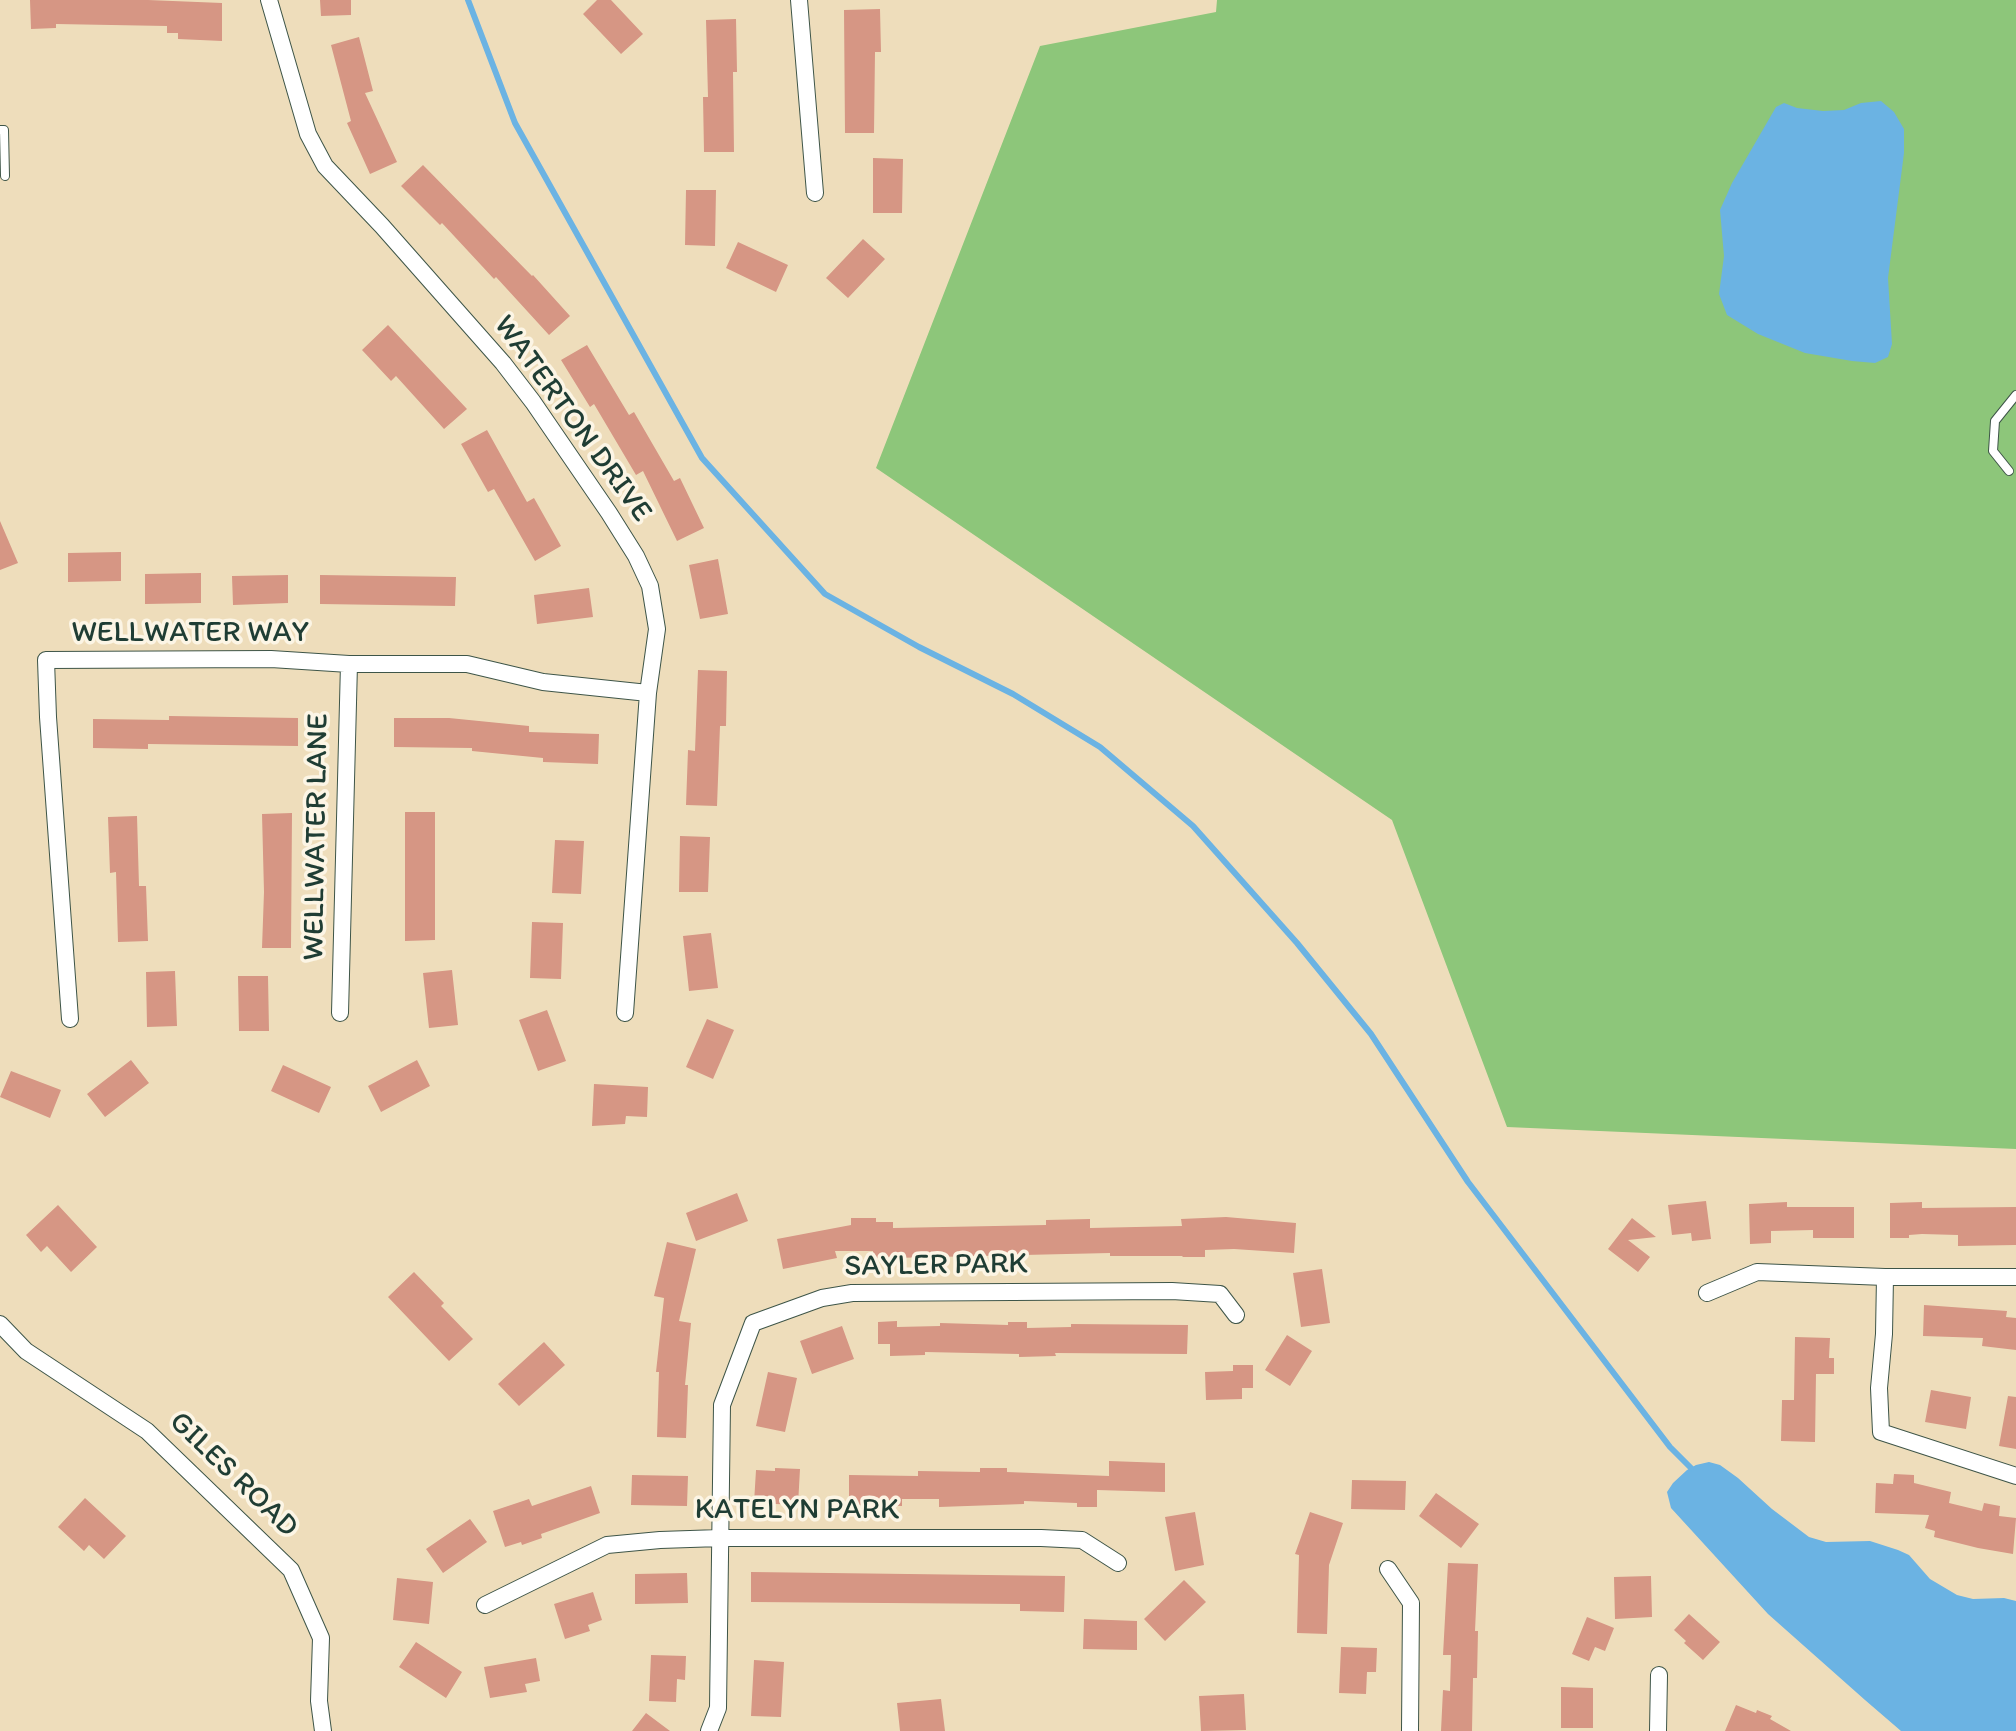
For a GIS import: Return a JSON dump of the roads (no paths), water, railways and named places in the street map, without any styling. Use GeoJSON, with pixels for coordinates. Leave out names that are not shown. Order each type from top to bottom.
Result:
{"type":"FeatureCollection","features":[{"type":"Feature","properties":{"kind":"street","name":"WATERTON DRIVE"},"geometry":{"type":"LineString","coordinates":[[269,0],[308,134],[325,166],[503,363],[558,436],[636,556],[650,586],[657,629],[648,693],[625,1013]]}},
{"type":"Feature","properties":{"kind":"street"},"geometry":{"type":"LineString","coordinates":[[799,0],[815,193]]}},
{"type":"Feature","properties":{"kind":"street","name":"WELLWATER WAY"},"geometry":{"type":"LineString","coordinates":[[70,1019],[46,660],[271,659],[349,664],[467,664],[543,682],[648,693]]}},
{"type":"Feature","properties":{"kind":"street","name":"WELLWATER LANE"},"geometry":{"type":"LineString","coordinates":[[340,1013],[349,664]]}},
{"type":"Feature","properties":{"kind":"street"},"geometry":{"type":"LineString","coordinates":[[1707,1293],[1757,1272],[1885,1277],[2016,1277]]}},
{"type":"Feature","properties":{"kind":"street"},"geometry":{"type":"LineString","coordinates":[[1885,1277],[1879,1388],[1881,1432],[2016,1476]]}},
{"type":"Feature","properties":{"kind":"street","name":"SAYLER PARK"},"geometry":{"type":"LineString","coordinates":[[709,1731],[718,1708],[722,1405],[753,1323],[822,1298],[852,1293],[892,1292],[1172,1291],[1220,1294],[1236,1315]]}},
{"type":"Feature","properties":{"kind":"street","name":"GILES ROAD"},"geometry":{"type":"LineString","coordinates":[[0,1324],[26,1351],[147,1431],[291,1570],[321,1638],[319,1701],[323,1731]]}},
{"type":"Feature","properties":{"kind":"street","name":"KATELYN PARK"},"geometry":{"type":"LineString","coordinates":[[485,1605],[607,1545],[720,1538],[1041,1538],[1082,1540],[1118,1563]]}},
{"type":"Feature","properties":{"kind":"street"},"geometry":{"type":"LineString","coordinates":[[1388,1569],[1411,1603],[1409,1731]]}},
{"type":"Feature","properties":{"kind":"street"},"geometry":{"type":"LineString","coordinates":[[1658,1731],[1659,1675]]}},
{"type":"Feature","properties":{"kind":"lane"},"geometry":{"type":"LineString","coordinates":[[0,130],[4,130],[5,176]]}},
{"type":"Feature","properties":{"kind":"lane"},"geometry":{"type":"LineString","coordinates":[[2009,471],[1993,451],[1995,421],[2016,395]]}},
{"type":"Feature","properties":{"kind":"water"},"geometry":{"type":"Polygon","coordinates":[[[1881,101],[1894,112],[1904,129],[1904,153],[1888,278],[1892,344],[1888,357],[1875,363],[1805,353],[1758,334],[1727,315],[1719,294],[1724,256],[1720,210],[1732,183],[1776,107],[1784,103],[1797,108],[1844,110],[1861,103],[1881,101]]]}},
{"type":"Feature","properties":{"kind":"water"},"geometry":{"type":"Polygon","coordinates":[[[1709,1462],[1720,1465],[1738,1478],[1772,1509],[1809,1537],[1826,1542],[1870,1541],[1909,1555],[1930,1579],[1957,1595],[1973,1599],[2004,1598],[2016,1601],[2016,1731],[1901,1731],[1865,1700],[1768,1614],[1671,1508],[1667,1492],[1673,1483],[1687,1470],[1709,1462]]]}},
{"type":"Feature","properties":{"kind":"waterway"},"geometry":{"type":"LineString","coordinates":[[468,0],[515,123],[702,458],[825,594],[919,647],[1013,694],[1100,747],[1193,826],[1297,943],[1371,1034],[1468,1182],[1670,1447],[1691,1468]]}}]}
